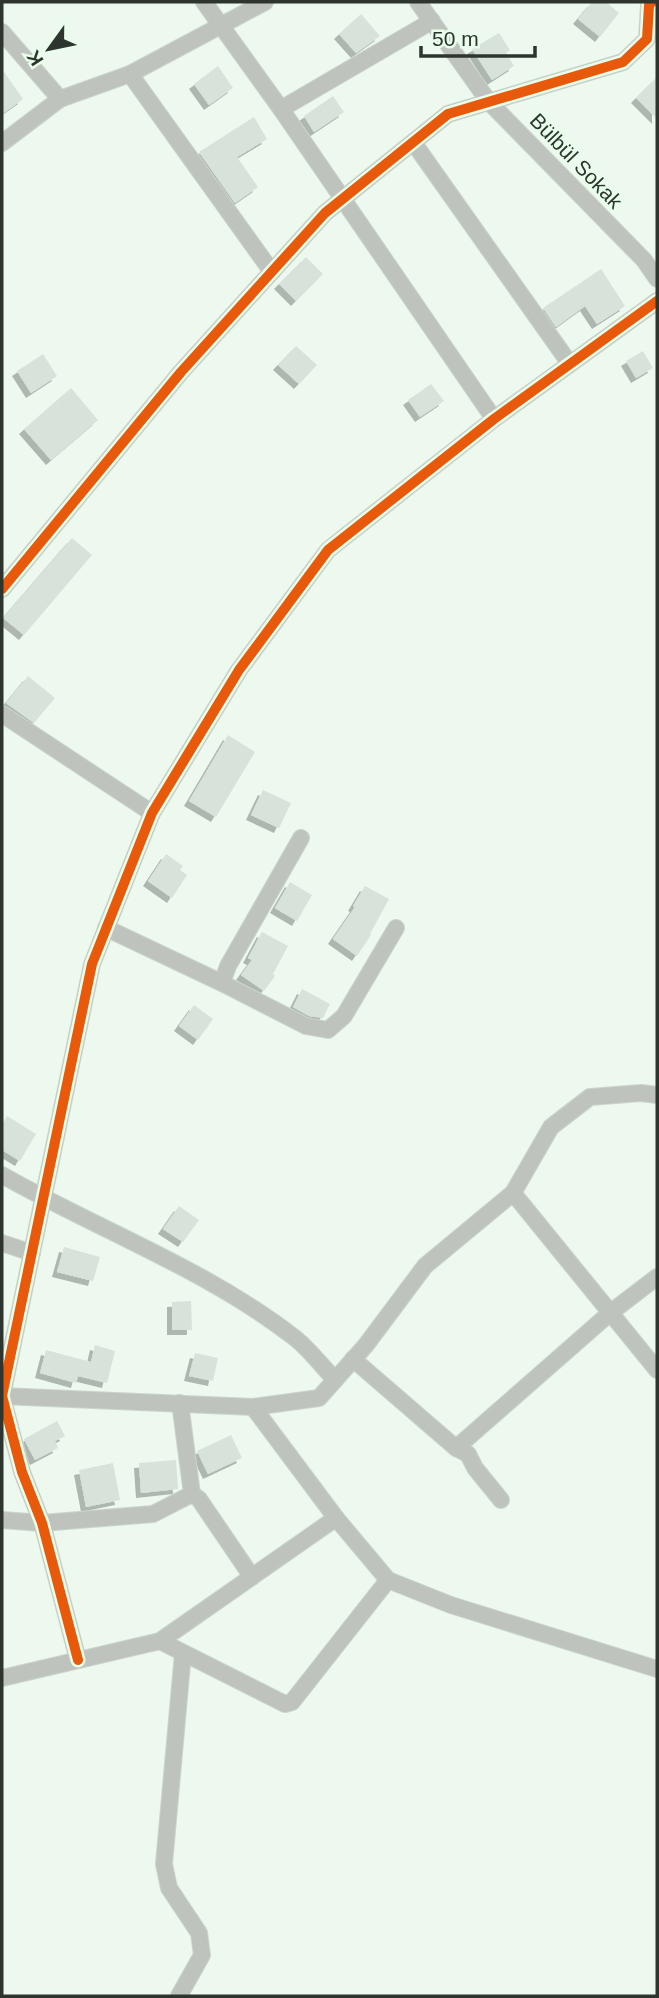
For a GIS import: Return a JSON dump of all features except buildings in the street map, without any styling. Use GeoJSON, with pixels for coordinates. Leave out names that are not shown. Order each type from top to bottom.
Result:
{"type":"FeatureCollection","features":[{"type":"Feature","properties":{"kind":"street"},"geometry":{"type":"LineString","coordinates":[[204,2],[281,109],[494,419]]}},
{"type":"Feature","properties":{"kind":"street"},"geometry":{"type":"LineString","coordinates":[[2,143],[60,99],[130,74],[265,2]]}},
{"type":"Feature","properties":{"kind":"street","name":"Bülbül Sokak"},"geometry":{"type":"LineString","coordinates":[[418,2],[489,102],[644,260],[657,279]]}},
{"type":"Feature","properties":{"kind":"street"},"geometry":{"type":"LineString","coordinates":[[2,589],[181,372],[325,213],[448,114],[623,62],[646,39],[651,5]]}},
{"type":"Feature","properties":{"kind":"street"},"geometry":{"type":"LineString","coordinates":[[281,109],[432,21]]}},
{"type":"Feature","properties":{"kind":"street"},"geometry":{"type":"LineString","coordinates":[[2,32],[60,99]]}},
{"type":"Feature","properties":{"kind":"street"},"geometry":{"type":"LineString","coordinates":[[130,74],[272,272]]}},
{"type":"Feature","properties":{"kind":"street"},"geometry":{"type":"LineString","coordinates":[[413,142],[570,364]]}},
{"type":"Feature","properties":{"kind":"street"},"geometry":{"type":"LineString","coordinates":[[78,1660],[42,1523],[22,1472],[2,1396],[92,964],[152,813],[239,670],[328,550],[494,419],[657,301]]}},
{"type":"Feature","properties":{"kind":"street"},"geometry":{"type":"LineString","coordinates":[[2,714],[152,813]]}},
{"type":"Feature","properties":{"kind":"street"},"geometry":{"type":"LineString","coordinates":[[222,983],[228,966],[301,838]]}},
{"type":"Feature","properties":{"kind":"street"},"geometry":{"type":"LineString","coordinates":[[106,928],[306,1026],[328,1030],[344,1016],[396,929]]}},
{"type":"Feature","properties":{"kind":"street"},"geometry":{"type":"LineString","coordinates":[[2,1396],[253,1407],[319,1398],[425,1266],[513,1193],[551,1127],[590,1097],[641,1093],[657,1095]]}},
{"type":"Feature","properties":{"kind":"street"},"geometry":{"type":"LineString","coordinates":[[2,1175],[217,1286],[296,1339],[335,1380]]}},
{"type":"Feature","properties":{"kind":"street"},"geometry":{"type":"LineString","coordinates":[[513,1193],[657,1370]]}},
{"type":"Feature","properties":{"kind":"street"},"geometry":{"type":"LineString","coordinates":[[2,1243],[32,1253]]}},
{"type":"Feature","properties":{"kind":"street"},"geometry":{"type":"LineString","coordinates":[[456,1448],[610,1313],[657,1277]]}},
{"type":"Feature","properties":{"kind":"street"},"geometry":{"type":"LineString","coordinates":[[353,1359],[456,1448],[468,1454],[475,1468],[501,1500]]}},
{"type":"Feature","properties":{"kind":"street"},"geometry":{"type":"LineString","coordinates":[[180,1403],[192,1494],[199,1499],[252,1577]]}},
{"type":"Feature","properties":{"kind":"street"},"geometry":{"type":"LineString","coordinates":[[253,1407],[336,1518],[388,1580],[451,1605],[657,1669]]}},
{"type":"Feature","properties":{"kind":"street"},"geometry":{"type":"LineString","coordinates":[[2,1520],[42,1523],[153,1514],[192,1494]]}},
{"type":"Feature","properties":{"kind":"street"},"geometry":{"type":"LineString","coordinates":[[2,1678],[160,1641],[336,1518]]}},
{"type":"Feature","properties":{"kind":"street"},"geometry":{"type":"LineString","coordinates":[[160,1641],[285,1704],[292,1702],[388,1580]]}},
{"type":"Feature","properties":{"kind":"street"},"geometry":{"type":"LineString","coordinates":[[179,1996],[202,1955],[199,1933],[169,1888],[164,1864],[183,1653]]}},
{"type":"Feature","properties":{"kind":"cycle path"},"geometry":{"type":"LineString","coordinates":[[2,589],[181,372],[325,213],[448,114],[623,62],[647,39],[649,5],[652,2]]}},
{"type":"Feature","properties":{"kind":"cycle path"},"geometry":{"type":"LineString","coordinates":[[78,1660],[42,1523],[22,1472],[2,1396],[92,964],[152,813],[239,670],[328,550],[494,419],[657,301]]}}]}
